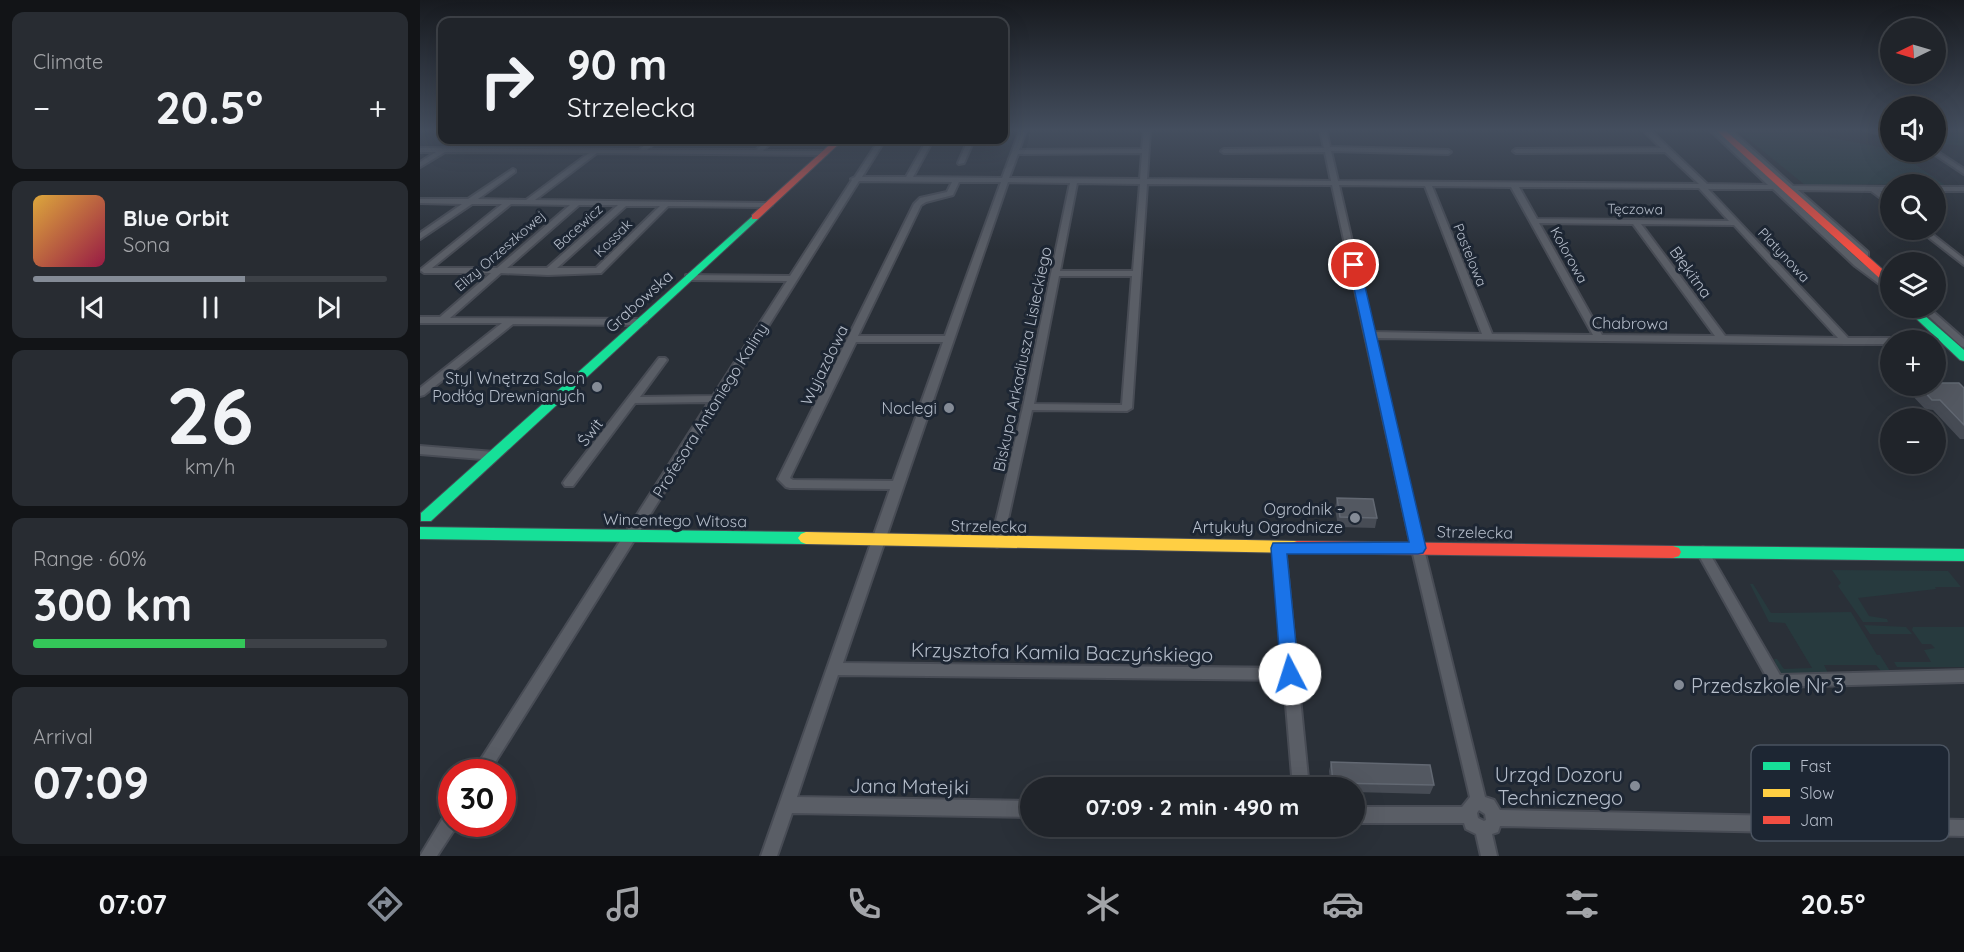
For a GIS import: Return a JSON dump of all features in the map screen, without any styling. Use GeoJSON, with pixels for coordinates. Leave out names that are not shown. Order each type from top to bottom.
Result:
{"type":"FeatureCollection","features":[{"type":"Feature","properties":{"kind":"street"},"geometry":{"type":"LineString","coordinates":[[528,202],[571,170]]}},
{"type":"Feature","properties":{"kind":"street","name":"Grabowska"},"geometry":{"type":"LineString","coordinates":[[422,520],[806,170]]}},
{"type":"Feature","properties":{"kind":"street","name":"Profesora Antoniego Kaliny"},"geometry":{"type":"LineString","coordinates":[[489,759],[861,170]]}},
{"type":"Feature","properties":{"kind":"street"},"geometry":{"type":"LineString","coordinates":[[908,180],[914,170]]}},
{"type":"Feature","properties":{"kind":"street"},"geometry":{"type":"LineString","coordinates":[[769,856],[1009,170]]}},
{"type":"Feature","properties":{"kind":"street"},"geometry":{"type":"LineString","coordinates":[[1028,406],[1127,408],[1145,170]]}},
{"type":"Feature","properties":{"kind":"street"},"geometry":{"type":"LineString","coordinates":[[1333,170],[1418,548],[1479,802]]}},
{"type":"Feature","properties":{"kind":"street","name":"Platynowa"},"geometry":{"type":"LineString","coordinates":[[1687,170],[1846,341]]}},
{"type":"Feature","properties":{"kind":"street"},"geometry":{"type":"LineString","coordinates":[[1756,170],[1858,264],[1880,281]]}},
{"type":"Feature","properties":{"kind":"street"},"geometry":{"type":"LineString","coordinates":[[1764,170],[1880,273]]}},
{"type":"Feature","properties":{"kind":"street"},"geometry":{"type":"LineString","coordinates":[[1772,170],[1880,267]]}},
{"type":"Feature","properties":{"kind":"street"},"geometry":{"type":"LineString","coordinates":[[420,237],[513,171]]}},
{"type":"Feature","properties":{"kind":"street"},"geometry":{"type":"LineString","coordinates":[[855,179],[1775,187]]}},
{"type":"Feature","properties":{"kind":"street","name":"Wyjazdowa"},"geometry":{"type":"LineString","coordinates":[[897,485],[790,484],[784,479],[918,204],[923,200],[951,193],[957,180]]}},
{"type":"Feature","properties":{"kind":"street","name":"Biskupa Arkadiusza Lisieckiego"},"geometry":{"type":"LineString","coordinates":[[997,542],[1028,406],[1074,181]]}},
{"type":"Feature","properties":{"kind":"street","name":"Pastelowa"},"geometry":{"type":"LineString","coordinates":[[1428,184],[1488,336]]}},
{"type":"Feature","properties":{"kind":"street","name":"Kolorowa"},"geometry":{"type":"LineString","coordinates":[[1514,185],[1599,338]]}},
{"type":"Feature","properties":{"kind":"street"},"geometry":{"type":"LineString","coordinates":[[1872,189],[1880,195]]}},
{"type":"Feature","properties":{"kind":"street"},"geometry":{"type":"LineString","coordinates":[[1795,191],[1880,189]]}},
{"type":"Feature","properties":{"kind":"street"},"geometry":{"type":"LineString","coordinates":[[1946,189],[1964,189]]}},
{"type":"Feature","properties":{"kind":"street"},"geometry":{"type":"LineString","coordinates":[[420,201],[768,205]]}},
{"type":"Feature","properties":{"kind":"street","name":"Kossak"},"geometry":{"type":"LineString","coordinates":[[509,202],[424,270],[598,271],[666,204]]}},
{"type":"Feature","properties":{"kind":"street","name":"Elizy Orzeszkowej"},"geometry":{"type":"LineString","coordinates":[[442,320],[577,203]]}},
{"type":"Feature","properties":{"kind":"street","name":"Bacewicz"},"geometry":{"type":"LineString","coordinates":[[548,272],[625,203]]}},
{"type":"Feature","properties":{"kind":"street","name":"Tęczowa"},"geometry":{"type":"LineString","coordinates":[[1535,221],[1735,224]]}},
{"type":"Feature","properties":{"kind":"street","name":"Błękitna"},"geometry":{"type":"LineString","coordinates":[[1636,223],[1722,339]]}},
{"type":"Feature","properties":{"kind":"street"},"geometry":{"type":"LineString","coordinates":[[1822,223],[1880,279]]}},
{"type":"Feature","properties":{"kind":"street"},"geometry":{"type":"LineString","coordinates":[[1935,240],[1964,263]]}},
{"type":"Feature","properties":{"kind":"street"},"geometry":{"type":"LineString","coordinates":[[1056,274],[1138,273]]}},
{"type":"Feature","properties":{"kind":"street"},"geometry":{"type":"LineString","coordinates":[[689,277],[791,279]]}},
{"type":"Feature","properties":{"kind":"street"},"geometry":{"type":"LineString","coordinates":[[1919,318],[1930,330]]}},
{"type":"Feature","properties":{"kind":"street"},"geometry":{"type":"LineString","coordinates":[[1928,318],[1964,351]]}},
{"type":"Feature","properties":{"kind":"street"},"geometry":{"type":"LineString","coordinates":[[1935,318],[1964,344]]}},
{"type":"Feature","properties":{"kind":"street"},"geometry":{"type":"LineString","coordinates":[[420,320],[641,322]]}},
{"type":"Feature","properties":{"kind":"street"},"geometry":{"type":"LineString","coordinates":[[420,393],[512,321]]}},
{"type":"Feature","properties":{"kind":"street","name":"Chabrowa"},"geometry":{"type":"LineString","coordinates":[[1370,335],[1880,341]]}},
{"type":"Feature","properties":{"kind":"street"},"geometry":{"type":"LineString","coordinates":[[854,339],[948,339]]}},
{"type":"Feature","properties":{"kind":"street"},"geometry":{"type":"LineString","coordinates":[[1946,345],[1964,357]]}},
{"type":"Feature","properties":{"kind":"street","name":"Świt"},"geometry":{"type":"LineString","coordinates":[[569,483],[662,360]]}},
{"type":"Feature","properties":{"kind":"street"},"geometry":{"type":"LineString","coordinates":[[634,400],[717,399]]}},
{"type":"Feature","properties":{"kind":"street"},"geometry":{"type":"LineString","coordinates":[[420,450],[494,456]]}},
{"type":"Feature","properties":{"kind":"street","name":"Wincentego Witosa"},"geometry":{"type":"LineString","coordinates":[[422,520],[448,535],[878,541]]}},
{"type":"Feature","properties":{"kind":"street","name":"Strzelecka"},"geometry":{"type":"LineString","coordinates":[[878,541],[1278,548],[1964,555]]}},
{"type":"Feature","properties":{"kind":"street"},"geometry":{"type":"LineString","coordinates":[[1278,548],[1300,777]]}},
{"type":"Feature","properties":{"kind":"street"},"geometry":{"type":"LineString","coordinates":[[1703,552],[1776,681],[1964,676]]}},
{"type":"Feature","properties":{"kind":"street","name":"Krzysztofa Kamila Baczyńskiego"},"geometry":{"type":"LineString","coordinates":[[834,669],[1290,674]]}},
{"type":"Feature","properties":{"kind":"street"},"geometry":{"type":"LineString","coordinates":[[1479,802],[1469,807],[1468,815],[1472,823],[1751,826]]}},
{"type":"Feature","properties":{"kind":"street"},"geometry":{"type":"LineString","coordinates":[[1479,802],[1490,807],[1489,856]]}},
{"type":"Feature","properties":{"kind":"street","name":"Jana Matejki"},"geometry":{"type":"LineString","coordinates":[[787,805],[1020,809]]}},
{"type":"Feature","properties":{"kind":"street"},"geometry":{"type":"LineString","coordinates":[[1365,815],[1468,815]]}},
{"type":"Feature","properties":{"kind":"street"},"geometry":{"type":"LineString","coordinates":[[1949,828],[1964,828]]}},
{"type":"Feature","properties":{"kind":"street"},"geometry":{"type":"LineString","coordinates":[[428,856],[440,837]]}},
{"type":"Feature","properties":{"kind":"green space"},"geometry":{"type":"Polygon","coordinates":[[[1786,170],[1923,170],[1929,174],[1880,174],[1880,184],[1805,185],[1786,170]]]}},
{"type":"Feature","properties":{"kind":"green space"},"geometry":{"type":"Polygon","coordinates":[[[1832,570],[1948,571],[1961,587],[1935,587],[1936,589],[1858,598],[1869,616],[1887,619],[1888,622],[1863,622],[1838,586],[1841,583],[1832,570]]]}},
{"type":"Feature","properties":{"kind":"green space"},"geometry":{"type":"Polygon","coordinates":[[[1750,584],[1753,584],[1771,613],[1851,612],[1877,655],[1880,655],[1893,676],[1885,676],[1876,665],[1824,665],[1829,675],[1780,675],[1774,659],[1777,659],[1784,669],[1812,668],[1785,623],[1769,622],[1750,584]]]}},
{"type":"Feature","properties":{"kind":"green space"},"geometry":{"type":"Polygon","coordinates":[[[1864,625],[1906,627],[1912,634],[1870,634],[1864,625]]]}},
{"type":"Feature","properties":{"kind":"green space"},"geometry":{"type":"Polygon","coordinates":[[[1913,627],[1964,627],[1964,667],[1897,667],[1894,662],[1931,662],[1924,650],[1935,648],[1931,644],[1922,644],[1912,630],[1913,627]]]}},
{"type":"Feature","properties":{"kind":"building"},"geometry":{"type":"Polygon","coordinates":[[[1946,383],[1959,383],[1964,388],[1964,425],[1940,400],[1932,400],[1928,396],[1946,396],[1946,383]]]}},
{"type":"Feature","properties":{"kind":"building"},"geometry":{"type":"Polygon","coordinates":[[[1337,498],[1373,499],[1377,518],[1340,517],[1337,498]]]}},
{"type":"Feature","properties":{"kind":"building"},"geometry":{"type":"Polygon","coordinates":[[[1331,762],[1430,765],[1434,785],[1365,784],[1365,777],[1332,777],[1331,762]]]}},
{"type":"Feature","properties":{"kind":"traffic: fast"},"geometry":{"type":"LineString","coordinates":[[426,517],[755,217]]}},
{"type":"Feature","properties":{"kind":"traffic: fast"},"geometry":{"type":"LineString","coordinates":[[1921,318],[1964,357]]}},
{"type":"Feature","properties":{"kind":"traffic: fast"},"geometry":{"type":"LineString","coordinates":[[420,533],[806,538]]}},
{"type":"Feature","properties":{"kind":"traffic: fast"},"geometry":{"type":"LineString","coordinates":[[1673,552],[1964,555]]}},
{"type":"Feature","properties":{"kind":"traffic: slow"},"geometry":{"type":"LineString","coordinates":[[806,538],[1297,547]]}},
{"type":"Feature","properties":{"kind":"traffic: jam"},"geometry":{"type":"LineString","coordinates":[[755,217],[806,170]]}},
{"type":"Feature","properties":{"kind":"traffic: jam"},"geometry":{"type":"LineString","coordinates":[[1765,170],[1880,273]]}},
{"type":"Feature","properties":{"kind":"traffic: jam"},"geometry":{"type":"LineString","coordinates":[[1297,547],[1673,552]]}},
{"type":"Feature","properties":{"kind":"place","name":"Styl Wnętrza Salon Podłóg Drewnianych"},"geometry":{"type":"Point","coordinates":[597,387]}},
{"type":"Feature","properties":{"kind":"place","name":"Noclegi"},"geometry":{"type":"Point","coordinates":[949,408]}},
{"type":"Feature","properties":{"kind":"place","name":"Ogrodnik - Artykuły Ogrodnicze"},"geometry":{"type":"Point","coordinates":[1355,518]}},
{"type":"Feature","properties":{"kind":"place","name":"Przedszkole Nr 3"},"geometry":{"type":"Point","coordinates":[1679,685]}},
{"type":"Feature","properties":{"kind":"place","name":"Urząd Dozoru Technicznego"},"geometry":{"type":"Point","coordinates":[1635,786]}},
{"type":"Feature","properties":{"kind":"route"},"geometry":{"type":"LineString","coordinates":[[1290,674],[1278,548],[1418,548],[1354,265]]}}]}
